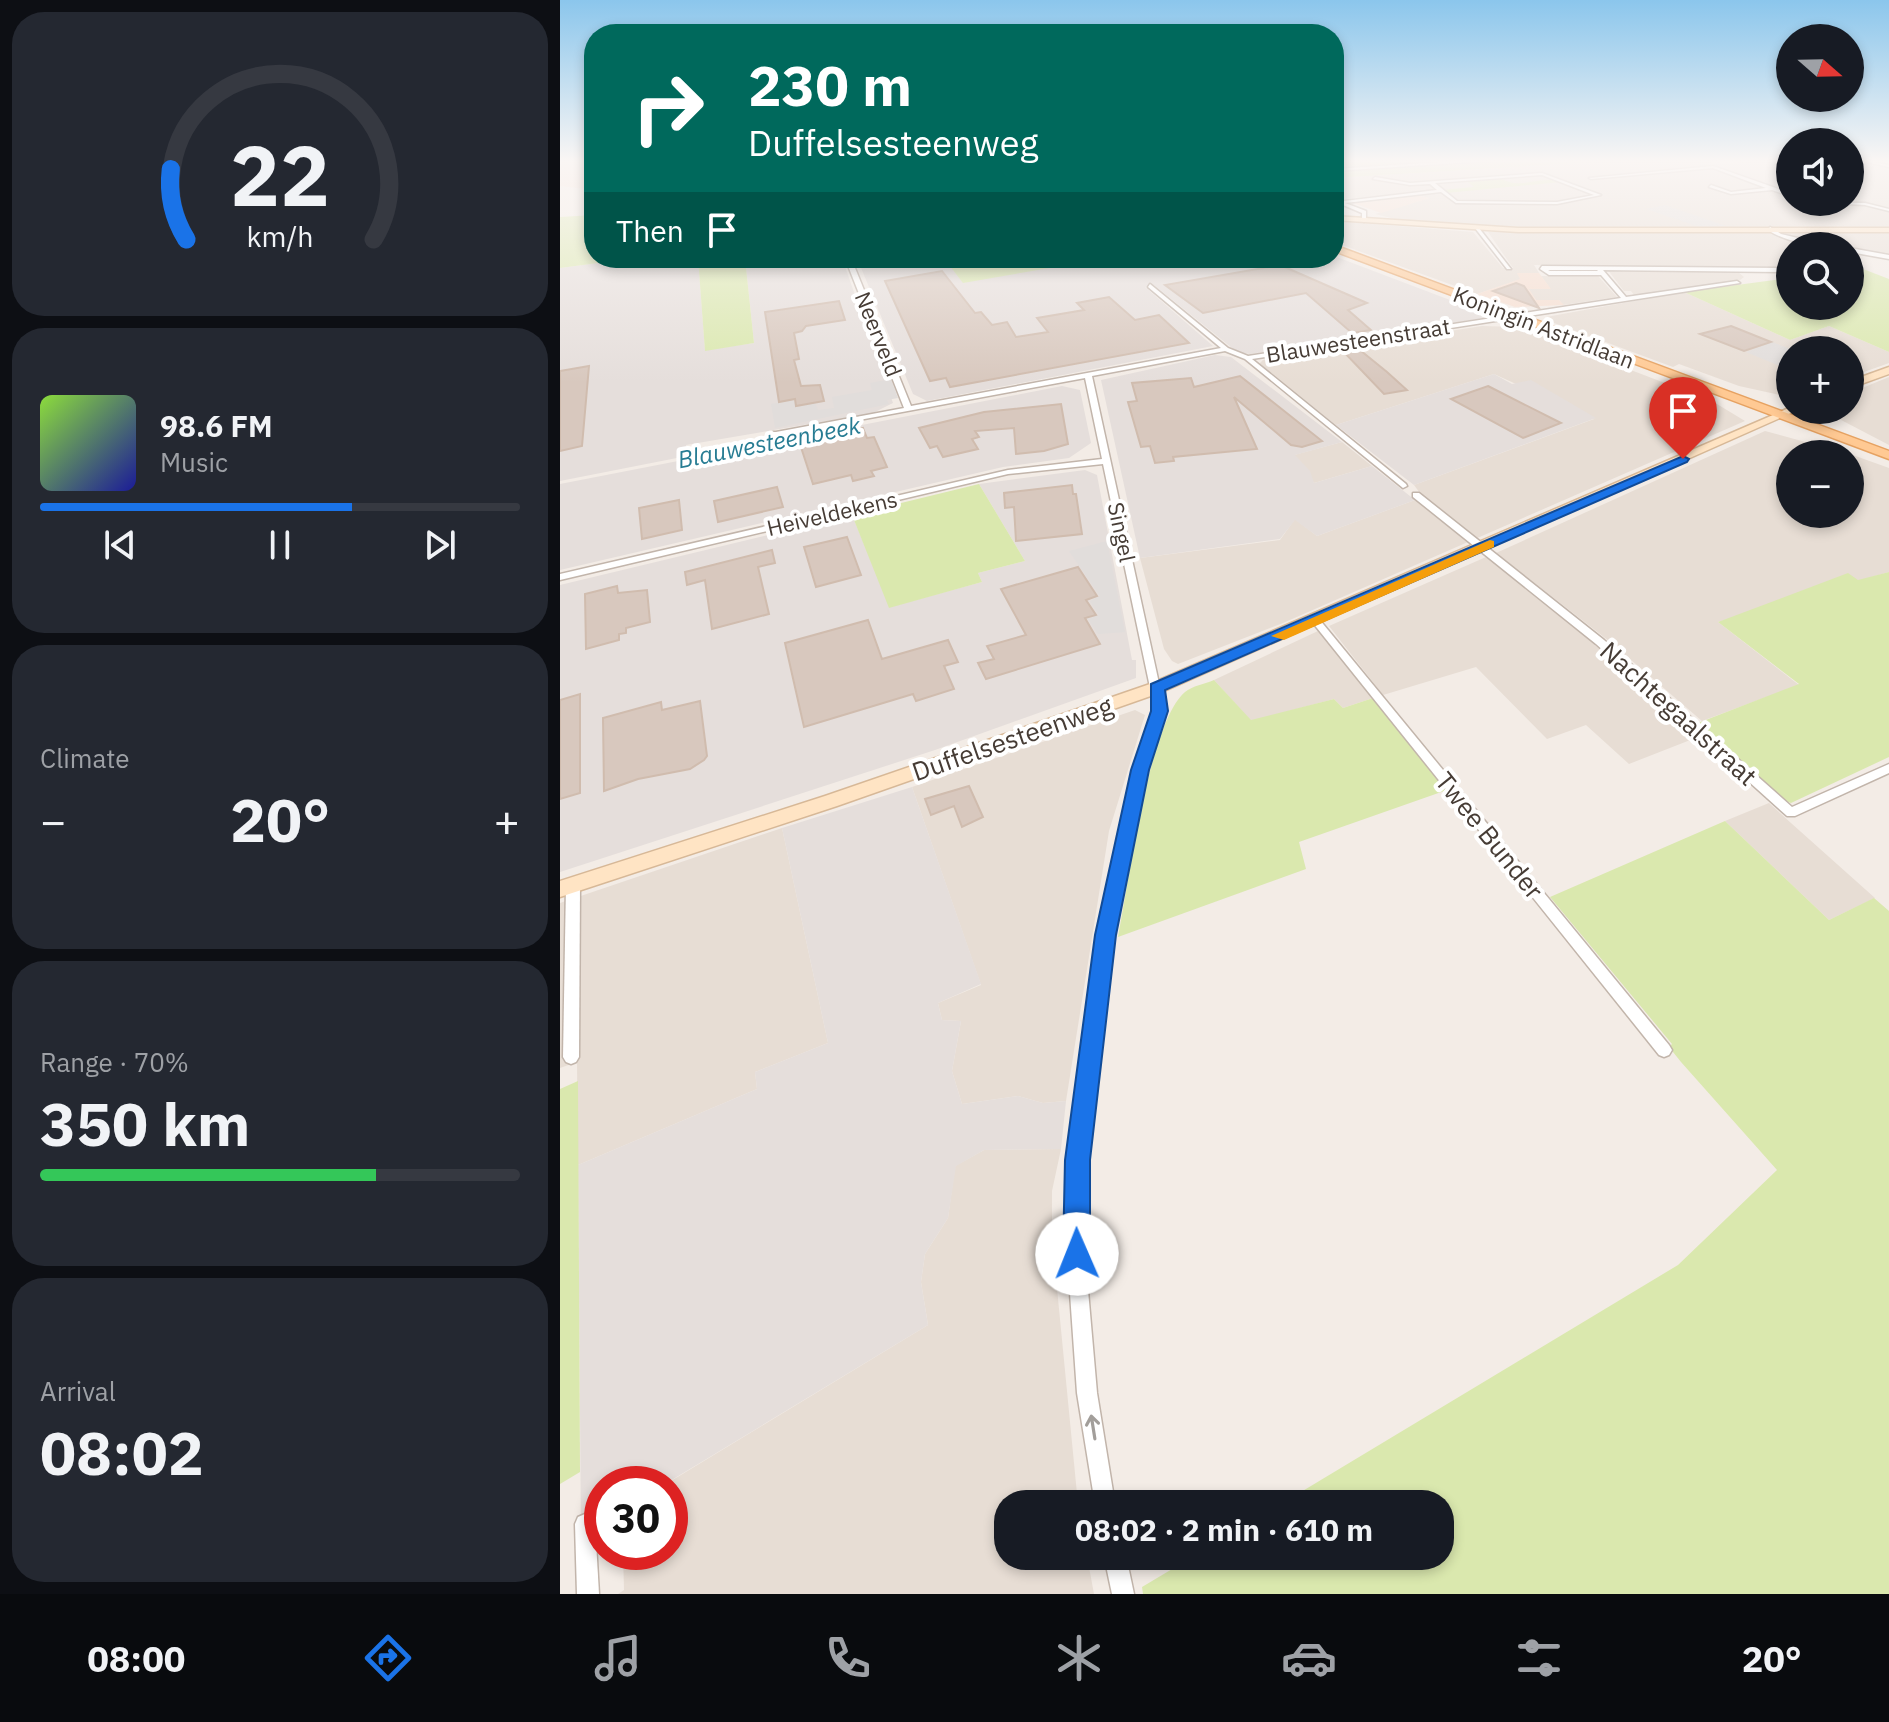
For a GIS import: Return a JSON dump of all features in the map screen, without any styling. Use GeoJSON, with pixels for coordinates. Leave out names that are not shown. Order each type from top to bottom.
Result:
{"type":"FeatureCollection","features":[{"type":"Feature","properties":{"kind":"main road","name":"Koningin Astridlaan"},"geometry":{"type":"LineString","coordinates":[[1344,252],[1776,409]]}},
{"type":"Feature","properties":{"kind":"main road","name":"Koningin Astridlaan"},"geometry":{"type":"LineString","coordinates":[[1814,424],[1889,455]]}},
{"type":"Feature","properties":{"kind":"street"},"geometry":{"type":"LineString","coordinates":[[1481,233],[1509,268]]}},
{"type":"Feature","properties":{"kind":"street"},"geometry":{"type":"LineString","coordinates":[[1864,253],[1889,251]]}},
{"type":"Feature","properties":{"kind":"street"},"geometry":{"type":"LineString","coordinates":[[1864,253],[1889,257]]}},
{"type":"Feature","properties":{"kind":"street","name":"Neerveld"},"geometry":{"type":"LineString","coordinates":[[852,268],[908,409]]}},
{"type":"Feature","properties":{"kind":"street"},"geometry":{"type":"LineString","coordinates":[[1599,270],[1549,273],[1542,268],[1776,270]]}},
{"type":"Feature","properties":{"kind":"street"},"geometry":{"type":"LineString","coordinates":[[1599,270],[1625,299]]}},
{"type":"Feature","properties":{"kind":"street","name":"Blauwesteenstraat"},"geometry":{"type":"LineString","coordinates":[[1247,358],[1737,283]]}},
{"type":"Feature","properties":{"kind":"street","name":"Blauwesteenstraat"},"geometry":{"type":"LineString","coordinates":[[1150,286],[1226,349],[1247,358],[1403,486]]}},
{"type":"Feature","properties":{"kind":"street"},"geometry":{"type":"LineString","coordinates":[[776,434],[1226,349]]}},
{"type":"Feature","properties":{"kind":"street"},"geometry":{"type":"LineString","coordinates":[[1864,380],[1889,370]]}},
{"type":"Feature","properties":{"kind":"street","name":"Singel"},"geometry":{"type":"LineString","coordinates":[[1088,376],[1160,711],[1140,770],[1105,935],[1078,1160],[1078,1279],[1087,1393],[1103,1490]]}},
{"type":"Feature","properties":{"kind":"street","name":"Duffelsesteenweg"},"geometry":{"type":"LineString","coordinates":[[571,1057],[566,887],[873,786],[1156,688],[1316,621],[1776,418]]}},
{"type":"Feature","properties":{"kind":"street","name":"Heiveldekens"},"geometry":{"type":"LineString","coordinates":[[560,577],[1008,472],[1106,461]]}},
{"type":"Feature","properties":{"kind":"street"},"geometry":{"type":"LineString","coordinates":[[1416,495],[1482,547]]}},
{"type":"Feature","properties":{"kind":"street","name":"Nachtegaalstraat"},"geometry":{"type":"LineString","coordinates":[[1482,547],[1600,642],[1791,813],[1889,768]]}},
{"type":"Feature","properties":{"kind":"street","name":"Twee Bunder"},"geometry":{"type":"LineString","coordinates":[[1316,621],[1664,1050]]}},
{"type":"Feature","properties":{"kind":"street"},"geometry":{"type":"LineString","coordinates":[[587,1570],[588,1594]]}},
{"type":"Feature","properties":{"kind":"street"},"geometry":{"type":"LineString","coordinates":[[1118,1570],[1123,1594]]}},
{"type":"Feature","properties":{"kind":"shaded area"},"geometry":{"type":"Polygon","coordinates":[[[1344,233],[1474,233],[1503,268],[1513,268],[1489,233],[1776,233],[1776,268],[1534,265],[1539,273],[1518,273],[1521,279],[1477,294],[1344,246],[1344,233]]]}},
{"type":"Feature","properties":{"kind":"shaded area"},"geometry":{"type":"Polygon","coordinates":[[[1864,233],[1889,233],[1889,255],[1864,250],[1864,233]]]}},
{"type":"Feature","properties":{"kind":"shaded area"},"geometry":{"type":"Polygon","coordinates":[[[1344,260],[1479,311],[1484,318],[1250,354],[1237,352],[1154,285],[1145,287],[1213,346],[927,401],[913,394],[861,268],[1344,268],[1344,260]]]}},
{"type":"Feature","properties":{"kind":"shaded area"},"geometry":{"type":"Polygon","coordinates":[[[584,265],[584,268],[699,268],[705,350],[754,343],[746,268],[846,268],[893,403],[873,413],[686,445],[687,456],[560,481],[560,268],[584,265]]]}},
{"type":"Feature","properties":{"kind":"shaded area"},"geometry":{"type":"Polygon","coordinates":[[[1607,269],[1738,272],[1744,277],[1736,283],[1635,296],[1631,291],[1624,291],[1607,269]]]}},
{"type":"Feature","properties":{"kind":"shaded area"},"geometry":{"type":"Polygon","coordinates":[[[1517,273],[1539,273],[1551,289],[1529,289],[1536,300],[1559,300],[1564,305],[1515,307],[1477,294],[1520,279],[1517,273]]]}},
{"type":"Feature","properties":{"kind":"shaded area"},"geometry":{"type":"Polygon","coordinates":[[[1541,276],[1598,276],[1617,297],[1563,305],[1559,300],[1536,300],[1528,289],[1550,288],[1541,276]]]}},
{"type":"Feature","properties":{"kind":"shaded area"},"geometry":{"type":"Polygon","coordinates":[[[1684,292],[1781,336],[1776,336],[1776,394],[1739,386],[1679,364],[1673,367],[1546,320],[1546,317],[1684,292]]]}},
{"type":"Feature","properties":{"kind":"shaded area"},"geometry":{"type":"Polygon","coordinates":[[[1482,326],[1518,327],[1712,401],[1745,421],[1475,539],[1425,500],[1414,485],[1594,419],[1494,374],[1336,425],[1258,365],[1263,360],[1482,326]]]}},
{"type":"Feature","properties":{"kind":"shaded area"},"geometry":{"type":"Polygon","coordinates":[[[1829,326],[1852,336],[1801,336],[1829,326]]]}},
{"type":"Feature","properties":{"kind":"shaded area"},"geometry":{"type":"Polygon","coordinates":[[[1864,341],[1889,352],[1889,363],[1864,372],[1864,341]]]}},
{"type":"Feature","properties":{"kind":"shaded area"},"geometry":{"type":"Polygon","coordinates":[[[1772,342],[1776,344],[1776,364],[1746,352],[1772,342]]]}},
{"type":"Feature","properties":{"kind":"shaded area"},"geometry":{"type":"Polygon","coordinates":[[[1215,355],[1231,357],[1342,442],[1295,455],[1310,471],[1314,483],[1372,466],[1415,500],[1317,536],[1295,520],[1280,539],[1140,558],[1101,380],[1215,355]]]}},
{"type":"Feature","properties":{"kind":"shaded area"},"geometry":{"type":"Polygon","coordinates":[[[1494,374],[1512,384],[1531,380],[1596,418],[1414,485],[1336,425],[1494,374]]]}},
{"type":"Feature","properties":{"kind":"shaded area"},"geometry":{"type":"Polygon","coordinates":[[[1889,377],[1889,445],[1849,424],[1864,424],[1864,387],[1889,377]]]}},
{"type":"Feature","properties":{"kind":"shaded area"},"geometry":{"type":"Polygon","coordinates":[[[891,379],[898,398],[887,400],[889,404],[775,428],[771,404],[794,400],[796,406],[815,403],[818,410],[834,408],[832,397],[872,390],[870,383],[891,379]]]}},
{"type":"Feature","properties":{"kind":"shaded area"},"geometry":{"type":"Polygon","coordinates":[[[1062,386],[1080,390],[1091,443],[1069,458],[1003,467],[560,570],[560,484],[1062,386]]]}},
{"type":"Feature","properties":{"kind":"shaded area"},"geometry":{"type":"Polygon","coordinates":[[[1765,431],[1798,440],[1776,440],[1776,528],[1864,528],[1864,459],[1889,468],[1889,572],[1718,622],[1799,685],[1702,721],[1609,641],[1496,553],[1765,431]]]}},
{"type":"Feature","properties":{"kind":"shaded area"},"geometry":{"type":"Polygon","coordinates":[[[1342,442],[1372,466],[1314,483],[1294,455],[1342,442]]]}},
{"type":"Feature","properties":{"kind":"shaded area"},"geometry":{"type":"Polygon","coordinates":[[[1085,470],[1097,475],[1132,660],[1136,660],[1136,678],[935,750],[560,872],[560,585],[852,515],[890,607],[982,582],[978,573],[1025,561],[979,484],[1085,470]]]}},
{"type":"Feature","properties":{"kind":"shaded area"},"geometry":{"type":"Polygon","coordinates":[[[1415,500],[1468,542],[1283,623],[1178,664],[1164,649],[1140,558],[1280,540],[1295,519],[1317,536],[1415,500]]]}},
{"type":"Feature","properties":{"kind":"shaded area"},"geometry":{"type":"Polygon","coordinates":[[[1107,541],[1125,632],[1098,634],[1088,619],[1099,615],[1090,601],[1100,596],[1069,551],[1107,541]]]}},
{"type":"Feature","properties":{"kind":"shaded area"},"geometry":{"type":"Polygon","coordinates":[[[1486,557],[1557,611],[1698,737],[1629,764],[1586,725],[1547,739],[1476,667],[1383,695],[1329,626],[1486,557]]]}},
{"type":"Feature","properties":{"kind":"shaded area"},"geometry":{"type":"Polygon","coordinates":[[[1318,631],[1373,698],[1343,708],[1334,699],[1251,721],[1214,680],[1318,631]]]}},
{"type":"Feature","properties":{"kind":"shaded area"},"geometry":{"type":"Polygon","coordinates":[[[1135,710],[1145,715],[1109,831],[1066,1101],[1043,1103],[1018,1096],[962,1104],[952,1071],[961,1021],[942,1020],[938,1003],[981,985],[912,787],[1135,710]]]}},
{"type":"Feature","properties":{"kind":"shaded area"},"geometry":{"type":"Polygon","coordinates":[[[912,787],[981,984],[938,1003],[942,1020],[961,1021],[952,1071],[962,1104],[1018,1096],[1043,1103],[1066,1101],[1061,1149],[984,1150],[956,1166],[948,1218],[925,1254],[921,1282],[928,1325],[688,1470],[688,1466],[584,1466],[584,1533],[581,1535],[578,1165],[757,1089],[755,1072],[828,1043],[782,828],[912,787]]]}},
{"type":"Feature","properties":{"kind":"shaded area"},"geometry":{"type":"Polygon","coordinates":[[[1769,803],[1875,898],[1829,920],[1725,821],[1769,803]]]}},
{"type":"Feature","properties":{"kind":"shaded area"},"geometry":{"type":"Polygon","coordinates":[[[782,828],[828,1043],[755,1072],[757,1089],[578,1165],[577,1062],[560,1068],[560,903],[782,828]]]}},
{"type":"Feature","properties":{"kind":"shaded area"},"geometry":{"type":"Polygon","coordinates":[[[1061,1149],[1052,1191],[1052,1237],[1077,1490],[994,1490],[994,1570],[1090,1570],[1094,1594],[618,1594],[624,1590],[623,1570],[688,1570],[688,1471],[928,1325],[921,1282],[925,1254],[948,1218],[955,1166],[984,1150],[1061,1149]]]}},
{"type":"Feature","properties":{"kind":"green space"},"geometry":{"type":"Polygon","coordinates":[[[560,233],[584,233],[584,265],[560,268],[560,233]]]}},
{"type":"Feature","properties":{"kind":"green space"},"geometry":{"type":"Polygon","coordinates":[[[699,268],[746,268],[754,343],[705,351],[699,268]]]}},
{"type":"Feature","properties":{"kind":"green space"},"geometry":{"type":"Polygon","coordinates":[[[951,268],[1050,268],[963,283],[951,268]]]}},
{"type":"Feature","properties":{"kind":"green space"},"geometry":{"type":"Polygon","coordinates":[[[1864,269],[1889,279],[1889,352],[1864,341],[1864,336],[1852,336],[1829,326],[1801,336],[1781,336],[1684,292],[1776,280],[1776,320],[1864,320],[1864,269]]]}},
{"type":"Feature","properties":{"kind":"green space"},"geometry":{"type":"Polygon","coordinates":[[[979,484],[1025,561],[978,573],[982,582],[889,608],[852,515],[979,484]]]}},
{"type":"Feature","properties":{"kind":"green space"},"geometry":{"type":"Polygon","coordinates":[[[1889,572],[1889,757],[1791,803],[1786,801],[1698,723],[1799,684],[1718,622],[1848,573],[1858,580],[1889,572]]]}},
{"type":"Feature","properties":{"kind":"green space"},"geometry":{"type":"Polygon","coordinates":[[[1214,680],[1251,720],[1334,699],[1343,708],[1373,698],[1447,790],[1299,842],[1306,869],[1118,937],[1141,807],[1160,737],[1172,710],[1185,692],[1214,680]]]}},
{"type":"Feature","properties":{"kind":"green space"},"geometry":{"type":"Polygon","coordinates":[[[1725,821],[1829,920],[1874,898],[1889,911],[1889,1594],[1143,1594],[1142,1587],[1171,1570],[1454,1570],[1454,1490],[1304,1490],[1678,1265],[1777,1170],[1681,1062],[1669,1047],[1672,1044],[1550,897],[1725,821]]]}},
{"type":"Feature","properties":{"kind":"green space"},"geometry":{"type":"Polygon","coordinates":[[[578,1081],[580,1472],[560,1484],[560,1089],[578,1081]]]}},
{"type":"Feature","properties":{"kind":"building"},"geometry":{"type":"Polygon","coordinates":[[[1263,268],[1287,268],[1367,303],[1348,310],[1371,330],[1352,333],[1306,293],[1203,313],[1165,285],[1263,268]]]}},
{"type":"Feature","properties":{"kind":"building"},"geometry":{"type":"Polygon","coordinates":[[[942,271],[975,313],[981,312],[992,325],[1007,322],[1016,337],[1048,332],[1037,318],[1084,310],[1077,303],[1109,297],[1135,320],[1159,315],[1189,343],[950,387],[946,378],[930,381],[885,281],[942,271]]]}},
{"type":"Feature","properties":{"kind":"building"},"geometry":{"type":"Polygon","coordinates":[[[1516,283],[1524,286],[1539,308],[1493,291],[1516,283]]]}},
{"type":"Feature","properties":{"kind":"building"},"geometry":{"type":"Polygon","coordinates":[[[839,301],[845,320],[806,326],[794,333],[799,359],[794,360],[801,386],[820,385],[824,401],[796,406],[795,399],[779,402],[765,312],[839,301]]]}},
{"type":"Feature","properties":{"kind":"building"},"geometry":{"type":"Polygon","coordinates":[[[1731,326],[1771,342],[1744,351],[1700,334],[1731,326]]]}},
{"type":"Feature","properties":{"kind":"building"},"geometry":{"type":"Polygon","coordinates":[[[1355,346],[1407,390],[1384,394],[1340,348],[1355,346]]]}},
{"type":"Feature","properties":{"kind":"building"},"geometry":{"type":"Polygon","coordinates":[[[589,366],[582,446],[560,451],[560,371],[589,366]]]}},
{"type":"Feature","properties":{"kind":"building"},"geometry":{"type":"Polygon","coordinates":[[[1240,376],[1322,441],[1302,447],[1291,445],[1234,397],[1257,449],[1173,457],[1174,461],[1155,463],[1150,446],[1141,447],[1128,402],[1137,401],[1132,383],[1191,378],[1194,387],[1240,376]]]}},
{"type":"Feature","properties":{"kind":"building"},"geometry":{"type":"Polygon","coordinates":[[[1488,386],[1561,423],[1523,438],[1451,399],[1488,386]]]}},
{"type":"Feature","properties":{"kind":"building"},"geometry":{"type":"Polygon","coordinates":[[[1061,404],[1068,444],[1044,451],[1016,454],[1014,428],[975,431],[979,437],[972,439],[978,449],[943,457],[937,446],[930,448],[919,428],[984,412],[1061,404]]]}},
{"type":"Feature","properties":{"kind":"building"},"geometry":{"type":"Polygon","coordinates":[[[863,428],[867,438],[874,437],[887,467],[871,471],[874,476],[853,481],[851,475],[813,484],[799,441],[863,428]]]}},
{"type":"Feature","properties":{"kind":"building"},"geometry":{"type":"Polygon","coordinates":[[[1072,485],[1082,534],[1016,541],[1014,507],[1005,508],[1004,493],[1072,485]]]}},
{"type":"Feature","properties":{"kind":"building"},"geometry":{"type":"Polygon","coordinates":[[[777,487],[783,507],[718,522],[714,501],[777,487]]]}},
{"type":"Feature","properties":{"kind":"building"},"geometry":{"type":"Polygon","coordinates":[[[679,500],[682,530],[642,539],[639,508],[679,500]]]}},
{"type":"Feature","properties":{"kind":"building"},"geometry":{"type":"Polygon","coordinates":[[[847,537],[861,575],[816,587],[804,547],[847,537]]]}},
{"type":"Feature","properties":{"kind":"building"},"geometry":{"type":"Polygon","coordinates":[[[772,550],[775,563],[758,567],[769,614],[712,629],[705,580],[687,585],[685,572],[772,550]]]}},
{"type":"Feature","properties":{"kind":"building"},"geometry":{"type":"Polygon","coordinates":[[[1078,567],[1097,596],[1086,600],[1096,615],[1085,618],[1100,644],[986,679],[978,663],[994,659],[987,646],[1026,635],[1001,589],[1078,567]]]}},
{"type":"Feature","properties":{"kind":"building"},"geometry":{"type":"Polygon","coordinates":[[[617,586],[618,593],[647,590],[650,622],[626,628],[626,633],[619,634],[619,640],[586,649],[585,594],[617,586]]]}},
{"type":"Feature","properties":{"kind":"building"},"geometry":{"type":"Polygon","coordinates":[[[868,620],[882,659],[948,640],[958,662],[944,666],[954,689],[916,701],[913,694],[804,727],[785,643],[868,620]]]}},
{"type":"Feature","properties":{"kind":"building"},"geometry":{"type":"Polygon","coordinates":[[[580,694],[580,793],[560,799],[560,700],[580,694]]]}},
{"type":"Feature","properties":{"kind":"building"},"geometry":{"type":"Polygon","coordinates":[[[700,701],[707,756],[704,760],[690,769],[638,779],[604,791],[603,718],[661,702],[662,710],[700,701]]]}},
{"type":"Feature","properties":{"kind":"building"},"geometry":{"type":"Polygon","coordinates":[[[969,786],[983,817],[962,827],[954,806],[931,815],[925,799],[969,786]]]}},
{"type":"Feature","properties":{"kind":"slow traffic"},"geometry":{"type":"LineString","coordinates":[[1279,636],[1490,544]]}},
{"type":"Feature","properties":{"kind":"route"},"geometry":{"type":"LineString","coordinates":[[1077,1254],[1078,1160],[1105,935],[1140,770],[1160,711],[1156,688],[1683,459]]}},
{"type":"Feature","properties":{"kind":"water label","name":"Blauwesteenbeek"},"geometry":{"type":"Point","coordinates":[769,442]}}]}
